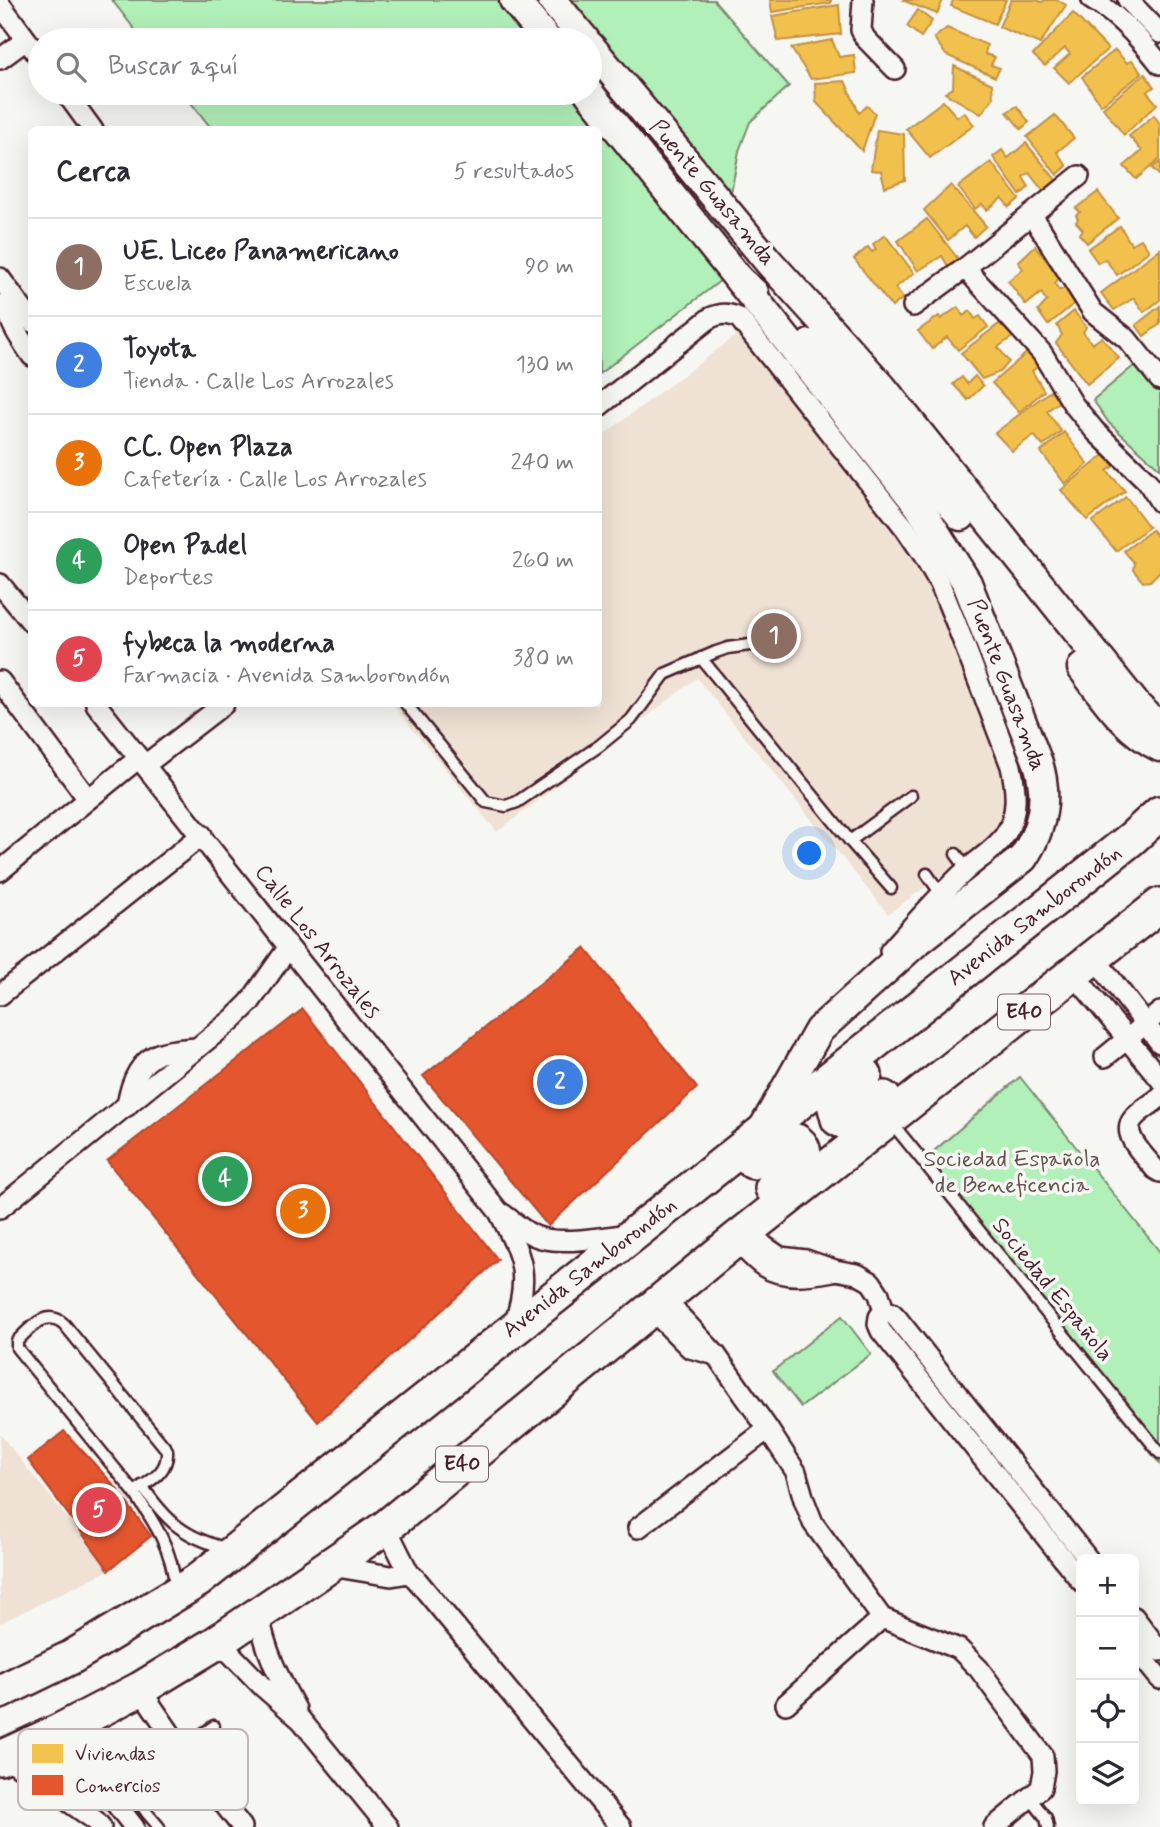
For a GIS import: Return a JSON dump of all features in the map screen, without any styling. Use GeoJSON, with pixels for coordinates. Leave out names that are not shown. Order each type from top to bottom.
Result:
{"type":"FeatureCollection","features":[{"type":"Feature","properties":{"kind":"highway","name":"Avenida Samborondón"},"geometry":{"type":"LineString","coordinates":[[0,1692],[72,1657],[197,1581],[1060,896],[1160,813]]}},
{"type":"Feature","properties":{"kind":"highway"},"geometry":{"type":"LineString","coordinates":[[1060,896],[958,997],[837,1098],[834,1104],[838,1119],[843,1122],[855,1121],[936,1057],[1073,973]]}},
{"type":"Feature","properties":{"kind":"highway","name":"E40"},"geometry":{"type":"LineString","coordinates":[[62,1729],[140,1689],[216,1643],[331,1566],[393,1541],[657,1303],[1160,905]]}},
{"type":"Feature","properties":{"kind":"highway"},"geometry":{"type":"LineString","coordinates":[[635,1234],[680,1214],[780,1143],[792,1139],[798,1141],[802,1146],[803,1159],[746,1211],[741,1235]]}},
{"type":"Feature","properties":{"kind":"highway","name":"E40"},"geometry":{"type":"LineString","coordinates":[[2,1757],[18,1749]]}},
{"type":"Feature","properties":{"kind":"main road"},"geometry":{"type":"LineString","coordinates":[[514,0],[537,28]]}},
{"type":"Feature","properties":{"kind":"main road","name":"Puente Guasamda"},"geometry":{"type":"LineString","coordinates":[[552,0],[575,28]]}},
{"type":"Feature","properties":{"kind":"main road","name":"Puente Guasamda"},"geometry":{"type":"LineString","coordinates":[[602,61],[768,261],[882,387],[1137,706],[1160,725]]}},
{"type":"Feature","properties":{"kind":"main road","name":"Puente Guasamda"},"geometry":{"type":"LineString","coordinates":[[599,105],[919,506],[967,583],[1043,778],[1044,794],[1039,830],[1023,858],[913,945],[819,1030],[761,1134]]}},
{"type":"Feature","properties":{"kind":"main road","name":"Puente Guasamda"},"geometry":{"type":"LineString","coordinates":[[740,281],[811,345],[846,381],[956,509],[1115,710],[1141,735],[1160,747]]}},
{"type":"Feature","properties":{"kind":"street"},"geometry":{"type":"LineString","coordinates":[[863,0],[861,30],[865,38],[895,69]]}},
{"type":"Feature","properties":{"kind":"street"},"geometry":{"type":"LineString","coordinates":[[1091,0],[1106,8],[1157,54]]}},
{"type":"Feature","properties":{"kind":"street"},"geometry":{"type":"LineString","coordinates":[[1128,0],[1160,33]]}},
{"type":"Feature","properties":{"kind":"street"},"geometry":{"type":"LineString","coordinates":[[4,18],[28,43]]}},
{"type":"Feature","properties":{"kind":"street"},"geometry":{"type":"LineString","coordinates":[[0,59],[26,40]]}},
{"type":"Feature","properties":{"kind":"street"},"geometry":{"type":"LineString","coordinates":[[75,105],[90,126]]}},
{"type":"Feature","properties":{"kind":"street"},"geometry":{"type":"LineString","coordinates":[[913,306],[965,268],[1079,176]]}},
{"type":"Feature","properties":{"kind":"street"},"geometry":{"type":"LineString","coordinates":[[1031,215],[1093,312],[1127,339],[1160,380]]}},
{"type":"Feature","properties":{"kind":"street"},"geometry":{"type":"LineString","coordinates":[[965,268],[1042,353],[1073,404],[1095,431],[1147,481],[1160,502]]}},
{"type":"Feature","properties":{"kind":"street"},"geometry":{"type":"LineString","coordinates":[[4,287],[28,317]]}},
{"type":"Feature","properties":{"kind":"street"},"geometry":{"type":"LineString","coordinates":[[4,287],[8,312],[15,330],[28,350]]}},
{"type":"Feature","properties":{"kind":"street"},"geometry":{"type":"LineString","coordinates":[[602,404],[710,318],[719,314],[730,314],[739,318],[905,528],[940,584],[1011,766],[1016,802],[1006,834],[992,849],[961,862],[941,894],[819,1030]]}},
{"type":"Feature","properties":{"kind":"street"},"geometry":{"type":"LineString","coordinates":[[0,584],[28,619]]}},
{"type":"Feature","properties":{"kind":"street"},"geometry":{"type":"LineString","coordinates":[[0,681],[88,799]]}},
{"type":"Feature","properties":{"kind":"street","name":"Calle Los Arrozales"},"geometry":{"type":"LineString","coordinates":[[98,707],[499,1212],[518,1249],[522,1263],[521,1304],[513,1328]]}},
{"type":"Feature","properties":{"kind":"street"},"geometry":{"type":"LineString","coordinates":[[0,871],[88,799],[219,707]]}},
{"type":"Feature","properties":{"kind":"street"},"geometry":{"type":"LineString","coordinates":[[0,995],[202,835]]}},
{"type":"Feature","properties":{"kind":"street"},"geometry":{"type":"LineString","coordinates":[[0,1208],[233,1019],[250,1002],[288,948]]}},
{"type":"Feature","properties":{"kind":"street"},"geometry":{"type":"LineString","coordinates":[[1073,973],[1153,1018],[1160,1042]]}},
{"type":"Feature","properties":{"kind":"street"},"geometry":{"type":"LineString","coordinates":[[1073,973],[1160,1079]]}},
{"type":"Feature","properties":{"kind":"street"},"geometry":{"type":"LineString","coordinates":[[1105,1057],[1153,1018]]}},
{"type":"Feature","properties":{"kind":"street"},"geometry":{"type":"LineString","coordinates":[[1160,1097],[1132,1120],[1129,1128],[1131,1138],[1160,1172]]}},
{"type":"Feature","properties":{"kind":"street","name":"Calle Los Arrozales"},"geometry":{"type":"LineString","coordinates":[[499,1212],[533,1236],[548,1240],[635,1234]]}},
{"type":"Feature","properties":{"kind":"street"},"geometry":{"type":"LineString","coordinates":[[741,1235],[780,1257],[806,1260],[857,1274],[871,1282],[879,1294],[884,1311],[878,1317],[881,1331],[938,1386],[1010,1476],[1076,1572]]}},
{"type":"Feature","properties":{"kind":"street"},"geometry":{"type":"LineString","coordinates":[[657,1303],[690,1348],[716,1355],[796,1472],[813,1523],[882,1618],[959,1650],[979,1669],[1043,1756],[1041,1788],[998,1826]]}},
{"type":"Feature","properties":{"kind":"street"},"geometry":{"type":"LineString","coordinates":[[638,1528],[768,1429]]}},
{"type":"Feature","properties":{"kind":"street"},"geometry":{"type":"LineString","coordinates":[[1010,1476],[1083,1554]]}},
{"type":"Feature","properties":{"kind":"street"},"geometry":{"type":"LineString","coordinates":[[393,1541],[409,1573],[621,1827]]}},
{"type":"Feature","properties":{"kind":"street"},"geometry":{"type":"LineString","coordinates":[[373,1574],[393,1541]]}},
{"type":"Feature","properties":{"kind":"street"},"geometry":{"type":"LineString","coordinates":[[331,1566],[391,1576],[409,1573]]}},
{"type":"Feature","properties":{"kind":"street"},"geometry":{"type":"LineString","coordinates":[[259,1613],[262,1634],[270,1657],[301,1720]]}},
{"type":"Feature","properties":{"kind":"street"},"geometry":{"type":"LineString","coordinates":[[786,1704],[882,1618]]}},
{"type":"Feature","properties":{"kind":"street"},"geometry":{"type":"LineString","coordinates":[[1139,1624],[1160,1651]]}},
{"type":"Feature","properties":{"kind":"street"},"geometry":{"type":"LineString","coordinates":[[216,1643],[301,1720],[388,1827]]}},
{"type":"Feature","properties":{"kind":"street"},"geometry":{"type":"LineString","coordinates":[[1139,1653],[1159,1677]]}},
{"type":"Feature","properties":{"kind":"street"},"geometry":{"type":"LineString","coordinates":[[249,1671],[270,1657]]}},
{"type":"Feature","properties":{"kind":"street"},"geometry":{"type":"LineString","coordinates":[[140,1689],[167,1729]]}},
{"type":"Feature","properties":{"kind":"street"},"geometry":{"type":"LineString","coordinates":[[70,1725],[72,1729]]}},
{"type":"Feature","properties":{"kind":"street"},"geometry":{"type":"LineString","coordinates":[[2,1757],[18,1767]]}},
{"type":"Feature","properties":{"kind":"street"},"geometry":{"type":"LineString","coordinates":[[79,1810],[101,1827]]}},
{"type":"Feature","properties":{"kind":"street"},"geometry":{"type":"LineString","coordinates":[[121,1810],[135,1827]]}},
{"type":"Feature","properties":{"kind":"street"},"geometry":{"type":"LineString","coordinates":[[229,1810],[242,1827]]}},
{"type":"Feature","properties":{"kind":"lane"},"geometry":{"type":"LineString","coordinates":[[408,707],[486,802],[506,807],[599,746],[631,720],[665,674],[728,648],[757,644]]}},
{"type":"Feature","properties":{"kind":"lane"},"geometry":{"type":"LineString","coordinates":[[701,658],[891,888]]}},
{"type":"Feature","properties":{"kind":"lane"},"geometry":{"type":"LineString","coordinates":[[850,841],[911,796]]}},
{"type":"Feature","properties":{"kind":"lane"},"geometry":{"type":"LineString","coordinates":[[926,874],[941,894]]}},
{"type":"Feature","properties":{"kind":"lane","name":"Sociedad Española"},"geometry":{"type":"LineString","coordinates":[[889,1119],[1160,1453]]}},
{"type":"Feature","properties":{"kind":"lane"},"geometry":{"type":"LineString","coordinates":[[138,1489],[162,1472],[168,1460],[167,1450],[64,1324],[50,1316],[43,1318],[17,1341],[17,1348],[138,1489],[171,1522],[208,1544],[235,1551]]}},
{"type":"Feature","properties":{"kind":"lane"},"geometry":{"type":"LineString","coordinates":[[138,1489],[170,1554],[176,1594]]}},
{"type":"Feature","properties":{"kind":"lane"},"geometry":{"type":"LineString","coordinates":[[160,1531],[171,1522]]}},
{"type":"Feature","properties":{"kind":"lane"},"geometry":{"type":"LineString","coordinates":[[70,1725],[74,1729]]}},
{"type":"Feature","properties":{"kind":"lane"},"geometry":{"type":"LineString","coordinates":[[210,1729],[214,1726]]}},
{"type":"Feature","properties":{"kind":"lane"},"geometry":{"type":"LineString","coordinates":[[1030,1798],[1046,1818],[1048,1827]]}},
{"type":"Feature","properties":{"kind":"lane"},"geometry":{"type":"LineString","coordinates":[[144,1810],[159,1827]]}},
{"type":"Feature","properties":{"kind":"shaded area"},"geometry":{"type":"Polygon","coordinates":[[[741,332],[906,543],[935,595],[1001,774],[1004,798],[1001,818],[991,839],[888,914],[697,678],[497,832],[394,707],[602,707],[602,436],[741,332]]]}},
{"type":"Feature","properties":{"kind":"shaded area"},"geometry":{"type":"Polygon","coordinates":[[[0,1434],[109,1570],[0,1623],[0,1434]]]}},
{"type":"Feature","properties":{"kind":"green space"},"geometry":{"type":"Polygon","coordinates":[[[112,0],[714,0],[789,86],[750,122],[739,151],[726,218],[742,264],[602,372],[602,126],[210,126],[193,105],[602,105],[602,28],[134,28],[112,0]]]}},
{"type":"Feature","properties":{"kind":"green space"},"geometry":{"type":"Polygon","coordinates":[[[1136,364],[1160,387],[1160,469],[1109,423],[1093,400],[1136,364]]]}},
{"type":"Feature","properties":{"kind":"green space","name":"Sociedad Española de Beneficencia"},"geometry":{"type":"Polygon","coordinates":[[[1020,1077],[1160,1252],[1160,1464],[919,1164],[1020,1077]]]}},
{"type":"Feature","properties":{"kind":"green space"},"geometry":{"type":"Polygon","coordinates":[[[842,1316],[871,1354],[801,1407],[773,1371],[842,1316]]]}},
{"type":"Feature","properties":{"kind":"building: Viviendas"},"geometry":{"type":"Polygon","coordinates":[[[770,0],[831,0],[831,3],[772,12],[770,0]]]}},
{"type":"Feature","properties":{"kind":"building: Viviendas"},"geometry":{"type":"Polygon","coordinates":[[[902,0],[943,0],[937,14],[902,0]]]}},
{"type":"Feature","properties":{"kind":"building: Viviendas"},"geometry":{"type":"Polygon","coordinates":[[[953,0],[1006,0],[995,24],[951,6],[953,0]]]}},
{"type":"Feature","properties":{"kind":"building: Viviendas"},"geometry":{"type":"Polygon","coordinates":[[[1011,0],[1058,0],[1066,5],[1040,44],[999,27],[1011,0]]]}},
{"type":"Feature","properties":{"kind":"building: Viviendas"},"geometry":{"type":"Polygon","coordinates":[[[839,5],[841,34],[778,41],[772,16],[839,5]]]}},
{"type":"Feature","properties":{"kind":"building: Viviendas"},"geometry":{"type":"Polygon","coordinates":[[[918,10],[932,21],[921,37],[907,26],[918,10]]]}},
{"type":"Feature","properties":{"kind":"building: Viviendas"},"geometry":{"type":"Polygon","coordinates":[[[1073,13],[1108,49],[1069,83],[1054,68],[1070,54],[1065,48],[1045,66],[1033,55],[1073,13]]]}},
{"type":"Feature","properties":{"kind":"building: Viviendas"},"geometry":{"type":"Polygon","coordinates":[[[947,28],[987,45],[985,54],[995,57],[991,65],[1000,68],[995,77],[946,55],[934,38],[947,28]]]}},
{"type":"Feature","properties":{"kind":"building: Viviendas"},"geometry":{"type":"Polygon","coordinates":[[[832,40],[839,57],[854,55],[856,73],[811,79],[791,48],[832,40]]]}},
{"type":"Feature","properties":{"kind":"building: Viviendas"},"geometry":{"type":"Polygon","coordinates":[[[1115,50],[1127,63],[1132,60],[1142,73],[1101,105],[1082,77],[1115,50]]]}},
{"type":"Feature","properties":{"kind":"building: Viviendas"},"geometry":{"type":"Polygon","coordinates":[[[954,66],[992,84],[993,98],[981,114],[945,93],[953,88],[954,66]]]}},
{"type":"Feature","properties":{"kind":"building: Viviendas"},"geometry":{"type":"Polygon","coordinates":[[[1145,74],[1154,87],[1147,92],[1157,104],[1124,135],[1103,108],[1145,74]]]}},
{"type":"Feature","properties":{"kind":"building: Viviendas"},"geometry":{"type":"Polygon","coordinates":[[[845,81],[859,113],[867,106],[875,113],[862,151],[816,102],[815,83],[845,81]]]}},
{"type":"Feature","properties":{"kind":"building: Viviendas"},"geometry":{"type":"Polygon","coordinates":[[[943,101],[957,117],[964,112],[974,125],[930,158],[906,129],[943,101]]]}},
{"type":"Feature","properties":{"kind":"building: Viviendas"},"geometry":{"type":"Polygon","coordinates":[[[1017,106],[1029,122],[1021,129],[1007,112],[1017,106]]]}},
{"type":"Feature","properties":{"kind":"building: Viviendas"},"geometry":{"type":"Polygon","coordinates":[[[1055,115],[1074,138],[1057,152],[1067,166],[1057,175],[1027,137],[1055,115]]]}},
{"type":"Feature","properties":{"kind":"building: Viviendas"},"geometry":{"type":"Polygon","coordinates":[[[1154,115],[1160,124],[1160,159],[1136,179],[1124,166],[1142,151],[1129,136],[1154,115]]]}},
{"type":"Feature","properties":{"kind":"building: Viviendas"},"geometry":{"type":"Polygon","coordinates":[[[877,130],[904,134],[905,180],[885,187],[881,171],[871,170],[877,130]]]}},
{"type":"Feature","properties":{"kind":"building: Viviendas"},"geometry":{"type":"Polygon","coordinates":[[[1026,143],[1057,181],[1044,192],[1029,173],[1023,177],[1029,187],[1020,195],[993,157],[1002,150],[1008,158],[1026,143]]]}},
{"type":"Feature","properties":{"kind":"building: Viviendas"},"geometry":{"type":"Polygon","coordinates":[[[991,162],[1019,199],[1009,207],[1002,198],[987,210],[982,204],[975,209],[958,187],[991,162]]]}},
{"type":"Feature","properties":{"kind":"building: Viviendas"},"geometry":{"type":"Polygon","coordinates":[[[1160,162],[1160,176],[1152,168],[1160,162]]]}},
{"type":"Feature","properties":{"kind":"building: Viviendas"},"geometry":{"type":"Polygon","coordinates":[[[951,185],[986,226],[974,237],[965,226],[948,240],[924,210],[951,185]]]}},
{"type":"Feature","properties":{"kind":"building: Viviendas"},"geometry":{"type":"Polygon","coordinates":[[[1098,192],[1118,218],[1087,243],[1079,234],[1083,230],[1076,222],[1076,215],[1080,212],[1076,208],[1098,192]]]}},
{"type":"Feature","properties":{"kind":"building: Viviendas"},"geometry":{"type":"Polygon","coordinates":[[[927,219],[959,260],[949,268],[942,256],[918,271],[898,241],[927,219]]]}},
{"type":"Feature","properties":{"kind":"building: Viviendas"},"geometry":{"type":"Polygon","coordinates":[[[1120,226],[1131,244],[1141,239],[1149,251],[1117,275],[1105,259],[1098,263],[1088,249],[1120,226]]]}},
{"type":"Feature","properties":{"kind":"building: Viviendas"},"geometry":{"type":"Polygon","coordinates":[[[885,235],[914,273],[895,288],[903,298],[892,307],[854,259],[868,247],[872,252],[876,249],[873,244],[885,235]]]}},
{"type":"Feature","properties":{"kind":"building: Viviendas"},"geometry":{"type":"Polygon","coordinates":[[[1035,246],[1059,277],[1055,284],[1059,290],[1067,288],[1076,302],[1048,325],[1038,311],[1047,301],[1041,293],[1026,305],[1008,281],[1023,269],[1018,262],[1035,246]]]}},
{"type":"Feature","properties":{"kind":"building: Viviendas"},"geometry":{"type":"Polygon","coordinates":[[[1160,249],[1160,300],[1144,312],[1134,298],[1114,310],[1101,293],[1160,249]]]}},
{"type":"Feature","properties":{"kind":"building: Viviendas"},"geometry":{"type":"Polygon","coordinates":[[[1160,306],[1160,324],[1144,336],[1136,325],[1160,306]]]}},
{"type":"Feature","properties":{"kind":"building: Viviendas"},"geometry":{"type":"Polygon","coordinates":[[[958,307],[963,316],[970,311],[975,319],[980,316],[988,327],[958,350],[947,337],[932,349],[918,331],[958,307]]]}},
{"type":"Feature","properties":{"kind":"building: Viviendas"},"geometry":{"type":"Polygon","coordinates":[[[1074,311],[1086,327],[1083,332],[1092,344],[1102,337],[1119,358],[1087,384],[1056,343],[1062,335],[1057,325],[1074,311]]]}},
{"type":"Feature","properties":{"kind":"building: Viviendas"},"geometry":{"type":"Polygon","coordinates":[[[1003,321],[1014,336],[998,347],[1009,362],[1000,372],[982,379],[961,353],[1003,321]]]}},
{"type":"Feature","properties":{"kind":"building: Viviendas"},"geometry":{"type":"Polygon","coordinates":[[[1030,350],[1041,364],[1032,371],[1044,391],[1019,412],[992,383],[1030,350]]]}},
{"type":"Feature","properties":{"kind":"building: Viviendas"},"geometry":{"type":"Polygon","coordinates":[[[975,376],[983,386],[968,400],[953,384],[962,377],[967,384],[975,376]]]}},
{"type":"Feature","properties":{"kind":"building: Viviendas"},"geometry":{"type":"Polygon","coordinates":[[[1054,388],[1060,401],[1047,411],[1061,431],[1043,446],[1034,435],[1012,451],[995,433],[1054,388]]]}},
{"type":"Feature","properties":{"kind":"building: Viviendas"},"geometry":{"type":"Polygon","coordinates":[[[1064,432],[1088,464],[1065,484],[1041,452],[1064,432]]]}},
{"type":"Feature","properties":{"kind":"building: Viviendas"},"geometry":{"type":"Polygon","coordinates":[[[1104,455],[1114,466],[1107,471],[1125,491],[1087,520],[1061,490],[1104,455]]]}},
{"type":"Feature","properties":{"kind":"building: Viviendas"},"geometry":{"type":"Polygon","coordinates":[[[1126,497],[1149,527],[1116,551],[1092,522],[1126,497]]]}},
{"type":"Feature","properties":{"kind":"building: Viviendas"},"geometry":{"type":"Polygon","coordinates":[[[1152,530],[1160,540],[1160,571],[1150,581],[1143,582],[1133,570],[1134,563],[1124,551],[1152,530]]]}},
{"type":"Feature","properties":{"kind":"building: Comercios"},"geometry":{"type":"Polygon","coordinates":[[[585,948],[697,1088],[548,1226],[423,1076],[585,948]]]}},
{"type":"Feature","properties":{"kind":"building: Comercios"},"geometry":{"type":"Polygon","coordinates":[[[303,1009],[498,1260],[318,1422],[107,1161],[303,1009]]]}},
{"type":"Feature","properties":{"kind":"building: Comercios"},"geometry":{"type":"Polygon","coordinates":[[[64,1431],[113,1484],[151,1536],[109,1570],[28,1460],[64,1431]]]}},
{"type":"Feature","properties":{"kind":"place","name":"UE. Liceo Panamericano"},"geometry":{"type":"Point","coordinates":[774,636]}},
{"type":"Feature","properties":{"kind":"place","name":"Toyota"},"geometry":{"type":"Point","coordinates":[560,1082]}},
{"type":"Feature","properties":{"kind":"place","name":"Open Padel"},"geometry":{"type":"Point","coordinates":[225,1179]}},
{"type":"Feature","properties":{"kind":"place","name":"CC. Open Plaza"},"geometry":{"type":"Point","coordinates":[303,1211]}},
{"type":"Feature","properties":{"kind":"place","name":"fybeca la moderna"},"geometry":{"type":"Point","coordinates":[99,1510]}}]}
